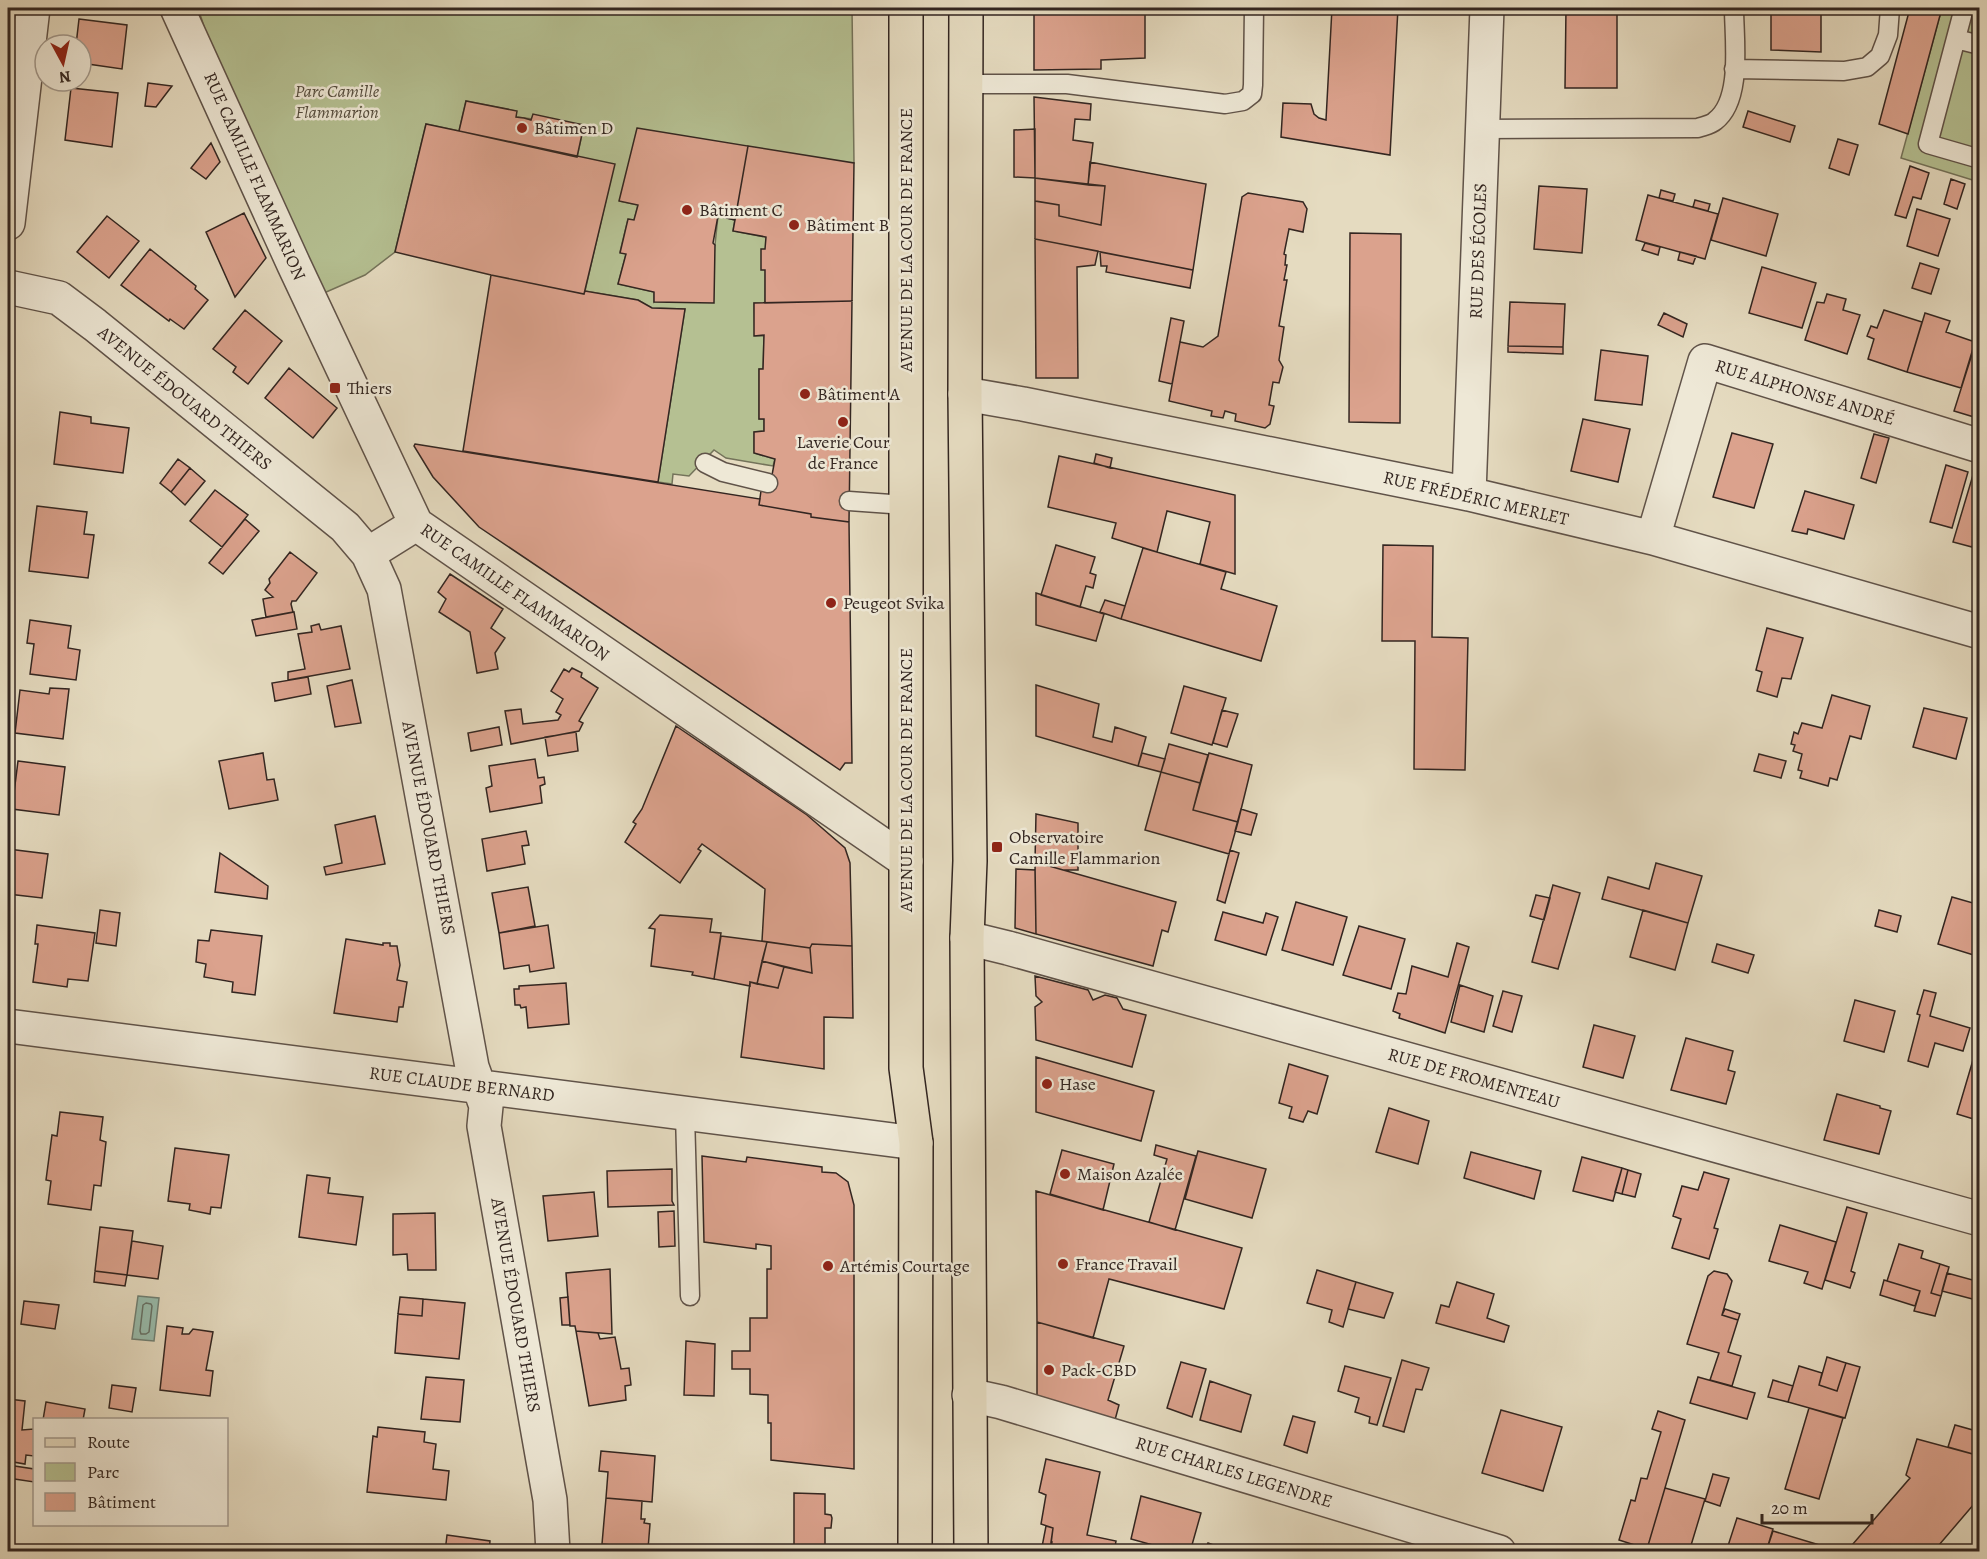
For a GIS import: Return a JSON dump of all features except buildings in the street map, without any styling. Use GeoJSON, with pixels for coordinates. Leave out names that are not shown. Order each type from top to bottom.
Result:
{"type":"FeatureCollection","features":[{"type":"Feature","properties":{"kind":"main road","name":"AVENUE DE LA COUR DE FRANCE"},"geometry":{"type":"LineString","coordinates":[[906,8],[906,1068],[916,1143],[915,1551]]}},
{"type":"Feature","properties":{"kind":"main road"},"geometry":{"type":"LineString","coordinates":[[966,8],[965,394],[970,849],[967,938],[971,1551]]}},
{"type":"Feature","properties":{"kind":"street"},"geometry":{"type":"LineString","coordinates":[[8,223],[33,8]]}},
{"type":"Feature","properties":{"kind":"street","name":"RUE CAMILLE FLAMMARION"},"geometry":{"type":"LineString","coordinates":[[177,8],[294,265],[416,524],[906,861]]}},
{"type":"Feature","properties":{"kind":"street","name":"RUE DES ÉCOLES"},"geometry":{"type":"LineString","coordinates":[[1469,494],[1487,8]]}},
{"type":"Feature","properties":{"kind":"street","name":"AVENUE ÉDOUARD THIERS"},"geometry":{"type":"LineString","coordinates":[[8,286],[58,298],[345,527],[368,554],[384,589],[472,1067],[486,1106],[484,1126],[550,1500],[553,1551]]}},
{"type":"Feature","properties":{"kind":"street","name":"RUE ALPHONSE ANDRÉ"},"geometry":{"type":"LineString","coordinates":[[1653,538],[1705,361],[1980,446]]}},
{"type":"Feature","properties":{"kind":"street","name":"RUE FRÉDÉRIC MERLET"},"geometry":{"type":"LineString","coordinates":[[965,394],[1469,494],[1653,538],[1980,632]]}},
{"type":"Feature","properties":{"kind":"street"},"geometry":{"type":"LineString","coordinates":[[368,554],[416,524]]}},
{"type":"Feature","properties":{"kind":"street","name":"RUE DE FROMENTEAU"},"geometry":{"type":"LineString","coordinates":[[967,938],[1980,1219]]}},
{"type":"Feature","properties":{"kind":"street","name":"RUE CLAUDE BERNARD"},"geometry":{"type":"LineString","coordinates":[[8,1026],[916,1143]]}},
{"type":"Feature","properties":{"kind":"street","name":"RUE CHARLES LEGENDRE"},"geometry":{"type":"LineString","coordinates":[[969,1395],[1013,1406],[1498,1551]]}},
{"type":"Feature","properties":{"kind":"lane"},"geometry":{"type":"LineString","coordinates":[[966,84],[1067,84],[1225,105],[1243,101],[1252,94],[1254,8]]}},
{"type":"Feature","properties":{"kind":"lane"},"geometry":{"type":"LineString","coordinates":[[1483,129],[1698,128],[1715,122],[1727,108],[1734,87],[1734,8]]}},
{"type":"Feature","properties":{"kind":"lane"},"geometry":{"type":"LineString","coordinates":[[1734,69],[1844,71],[1867,67],[1880,56],[1888,35],[1890,8]]}},
{"type":"Feature","properties":{"kind":"lane"},"geometry":{"type":"LineString","coordinates":[[1964,8],[1928,144],[1980,159]]}},
{"type":"Feature","properties":{"kind":"lane"},"geometry":{"type":"LineString","coordinates":[[1956,39],[1980,45]]}},
{"type":"Feature","properties":{"kind":"lane"},"geometry":{"type":"LineString","coordinates":[[705,463],[723,472],[768,483]]}},
{"type":"Feature","properties":{"kind":"lane"},"geometry":{"type":"LineString","coordinates":[[849,501],[905,505]]}},
{"type":"Feature","properties":{"kind":"lane"},"geometry":{"type":"LineString","coordinates":[[685,1114],[690,1296]]}},
{"type":"Feature","properties":{"kind":"green space","name":"Parc Camille Flammarion"},"geometry":{"type":"Polygon","coordinates":[[[198,8],[852,8],[854,163],[619,201],[638,205],[634,220],[628,219],[620,252],[626,254],[618,284],[654,292],[654,302],[715,245],[718,216],[735,220],[733,231],[766,237],[765,303],[754,303],[755,336],[764,336],[763,369],[759,369],[759,419],[764,419],[764,431],[754,432],[754,453],[775,459],[773,466],[726,458],[714,450],[689,476],[673,474],[672,484],[658,482],[685,309],[652,308],[638,300],[585,291],[614,165],[577,157],[584,125],[516,117],[516,111],[466,101],[459,131],[426,124],[395,252],[365,275],[324,293],[211,48],[198,8]]]}},
{"type":"Feature","properties":{"kind":"green space"},"geometry":{"type":"Polygon","coordinates":[[[1942,8],[1979,8],[1979,182],[1901,158],[1942,8]]]}},
{"type":"Feature","properties":{"kind":"water"},"geometry":{"type":"Polygon","coordinates":[[[138,1296],[159,1298],[154,1341],[132,1339],[138,1296]]]}},
{"type":"Feature","properties":{"kind":"place","name":"Bâtimen D"},"geometry":{"type":"Point","coordinates":[522,128]}},
{"type":"Feature","properties":{"kind":"place","name":"Bâtiment C"},"geometry":{"type":"Point","coordinates":[687,210]}},
{"type":"Feature","properties":{"kind":"place","name":"Bâtiment B"},"geometry":{"type":"Point","coordinates":[794,225]}},
{"type":"Feature","properties":{"kind":"place","name":"Thiers"},"geometry":{"type":"Point","coordinates":[335,388]}},
{"type":"Feature","properties":{"kind":"place","name":"Bâtiment A"},"geometry":{"type":"Point","coordinates":[805,394]}},
{"type":"Feature","properties":{"kind":"place","name":"Laverie Cour de France"},"geometry":{"type":"Point","coordinates":[843,422]}},
{"type":"Feature","properties":{"kind":"place","name":"Peugeot Svika"},"geometry":{"type":"Point","coordinates":[831,603]}},
{"type":"Feature","properties":{"kind":"place","name":"Observatoire Camille Flammarion"},"geometry":{"type":"Point","coordinates":[997,847]}},
{"type":"Feature","properties":{"kind":"place","name":"Hase"},"geometry":{"type":"Point","coordinates":[1047,1084]}},
{"type":"Feature","properties":{"kind":"place","name":"Maison Azalée"},"geometry":{"type":"Point","coordinates":[1065,1174]}},
{"type":"Feature","properties":{"kind":"place","name":"France Travail"},"geometry":{"type":"Point","coordinates":[1063,1264]}},
{"type":"Feature","properties":{"kind":"place","name":"Artémis Courtage"},"geometry":{"type":"Point","coordinates":[828,1266]}},
{"type":"Feature","properties":{"kind":"place","name":"Pack-CBD"},"geometry":{"type":"Point","coordinates":[1049,1370]}}]}
